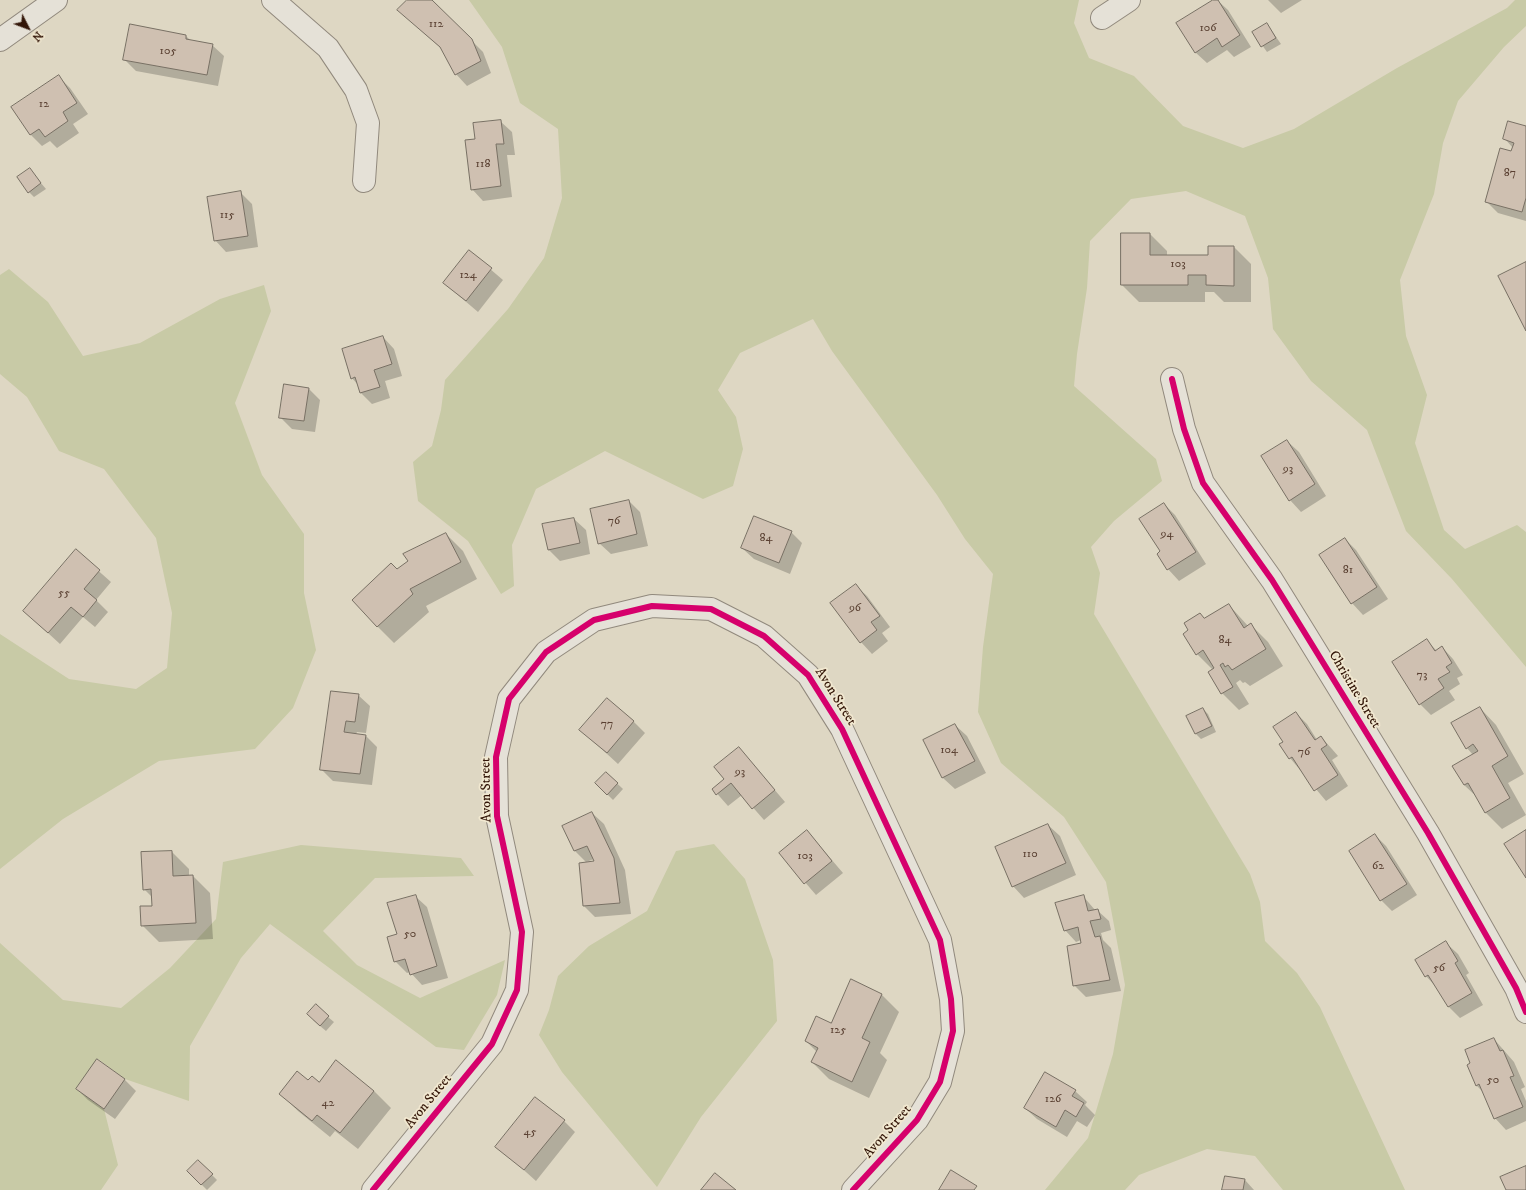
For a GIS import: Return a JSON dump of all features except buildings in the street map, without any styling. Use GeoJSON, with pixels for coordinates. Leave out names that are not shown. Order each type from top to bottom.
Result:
{"type":"FeatureCollection","features":[{"type":"Feature","properties":{"kind":"street"},"geometry":{"type":"LineString","coordinates":[[0,40],[56,0]]}},
{"type":"Feature","properties":{"kind":"street"},"geometry":{"type":"LineString","coordinates":[[273,0],[328,48],[356,90],[368,123],[364,181]]}},
{"type":"Feature","properties":{"kind":"street"},"geometry":{"type":"LineString","coordinates":[[1102,18],[1129,0]]}},
{"type":"Feature","properties":{"kind":"street","name":"Christine Street"},"geometry":{"type":"LineString","coordinates":[[1172,379],[1184,429],[1203,483],[1272,580],[1424,826],[1516,988],[1526,1012]]}},
{"type":"Feature","properties":{"kind":"street","name":"Avon Street"},"geometry":{"type":"LineString","coordinates":[[373,1190],[492,1044],[517,990],[522,932],[497,816],[496,757],[509,699],[546,652],[594,620],[652,606],[711,609],[764,636],[808,674],[842,729],[940,940],[951,999],[953,1031],[940,1082],[917,1120],[853,1190]]}},
{"type":"Feature","properties":{"kind":"green space"},"geometry":{"type":"Polygon","coordinates":[[[469,0],[1079,0],[1074,23],[1089,58],[1134,76],[1183,126],[1243,148],[1294,129],[1397,68],[1507,8],[1515,0],[1526,0],[1526,26],[1504,47],[1458,101],[1443,143],[1434,194],[1400,280],[1406,336],[1427,395],[1415,443],[1444,530],[1465,549],[1517,525],[1526,532],[1526,667],[1452,579],[1406,531],[1367,430],[1311,381],[1273,329],[1268,278],[1245,216],[1186,191],[1131,199],[1090,241],[1087,288],[1077,354],[1074,386],[1156,459],[1162,481],[1114,521],[1091,547],[1100,573],[1094,614],[1250,874],[1260,902],[1265,941],[1297,973],[1320,1007],[1405,1190],[1283,1190],[1255,1156],[1207,1149],[1139,1175],[1125,1190],[1045,1190],[1088,1138],[1113,1054],[1125,985],[1106,882],[1064,817],[1001,763],[978,712],[983,647],[993,574],[965,539],[937,495],[832,351],[813,319],[740,353],[718,390],[736,417],[743,449],[733,486],[703,499],[605,451],[536,489],[512,545],[514,586],[501,594],[468,541],[418,501],[413,462],[432,446],[441,410],[445,380],[508,309],[544,258],[562,198],[558,129],[520,103],[502,47],[469,0]]]}},
{"type":"Feature","properties":{"kind":"green space"},"geometry":{"type":"Polygon","coordinates":[[[9,269],[48,302],[83,356],[140,343],[220,299],[264,285],[271,311],[235,403],[262,475],[304,534],[304,593],[316,650],[293,708],[255,749],[159,761],[63,819],[0,869],[0,634],[69,679],[136,689],[167,668],[172,613],[156,538],[104,469],[59,451],[27,397],[0,374],[0,275],[9,269]]]}},
{"type":"Feature","properties":{"kind":"green space"},"geometry":{"type":"Polygon","coordinates":[[[714,844],[745,879],[773,960],[777,1021],[701,1117],[657,1187],[562,1072],[539,1035],[549,1010],[558,976],[589,946],[647,911],[676,851],[714,844]]]}},
{"type":"Feature","properties":{"kind":"green space"},"geometry":{"type":"Polygon","coordinates":[[[301,845],[461,858],[474,876],[375,878],[323,931],[357,965],[420,998],[505,960],[497,995],[464,1050],[436,1047],[270,924],[241,958],[190,1046],[189,1101],[125,1079],[98,1059],[76,1089],[104,1109],[118,1165],[101,1190],[0,1190],[0,943],[63,1000],[121,1008],[170,968],[216,919],[223,862],[301,845]]]}},
{"type":"Feature","properties":{"kind":"cycle path"},"geometry":{"type":"LineString","coordinates":[[1172,379],[1184,429],[1203,483],[1272,580],[1428,833],[1516,988],[1526,1012]]}},
{"type":"Feature","properties":{"kind":"cycle path"},"geometry":{"type":"LineString","coordinates":[[373,1190],[492,1044],[517,990],[522,932],[497,816],[496,757],[509,699],[546,652],[594,620],[652,606],[711,609],[764,636],[808,675],[842,729],[940,940],[951,999],[953,1031],[940,1082],[917,1120],[853,1190]]}}]}
